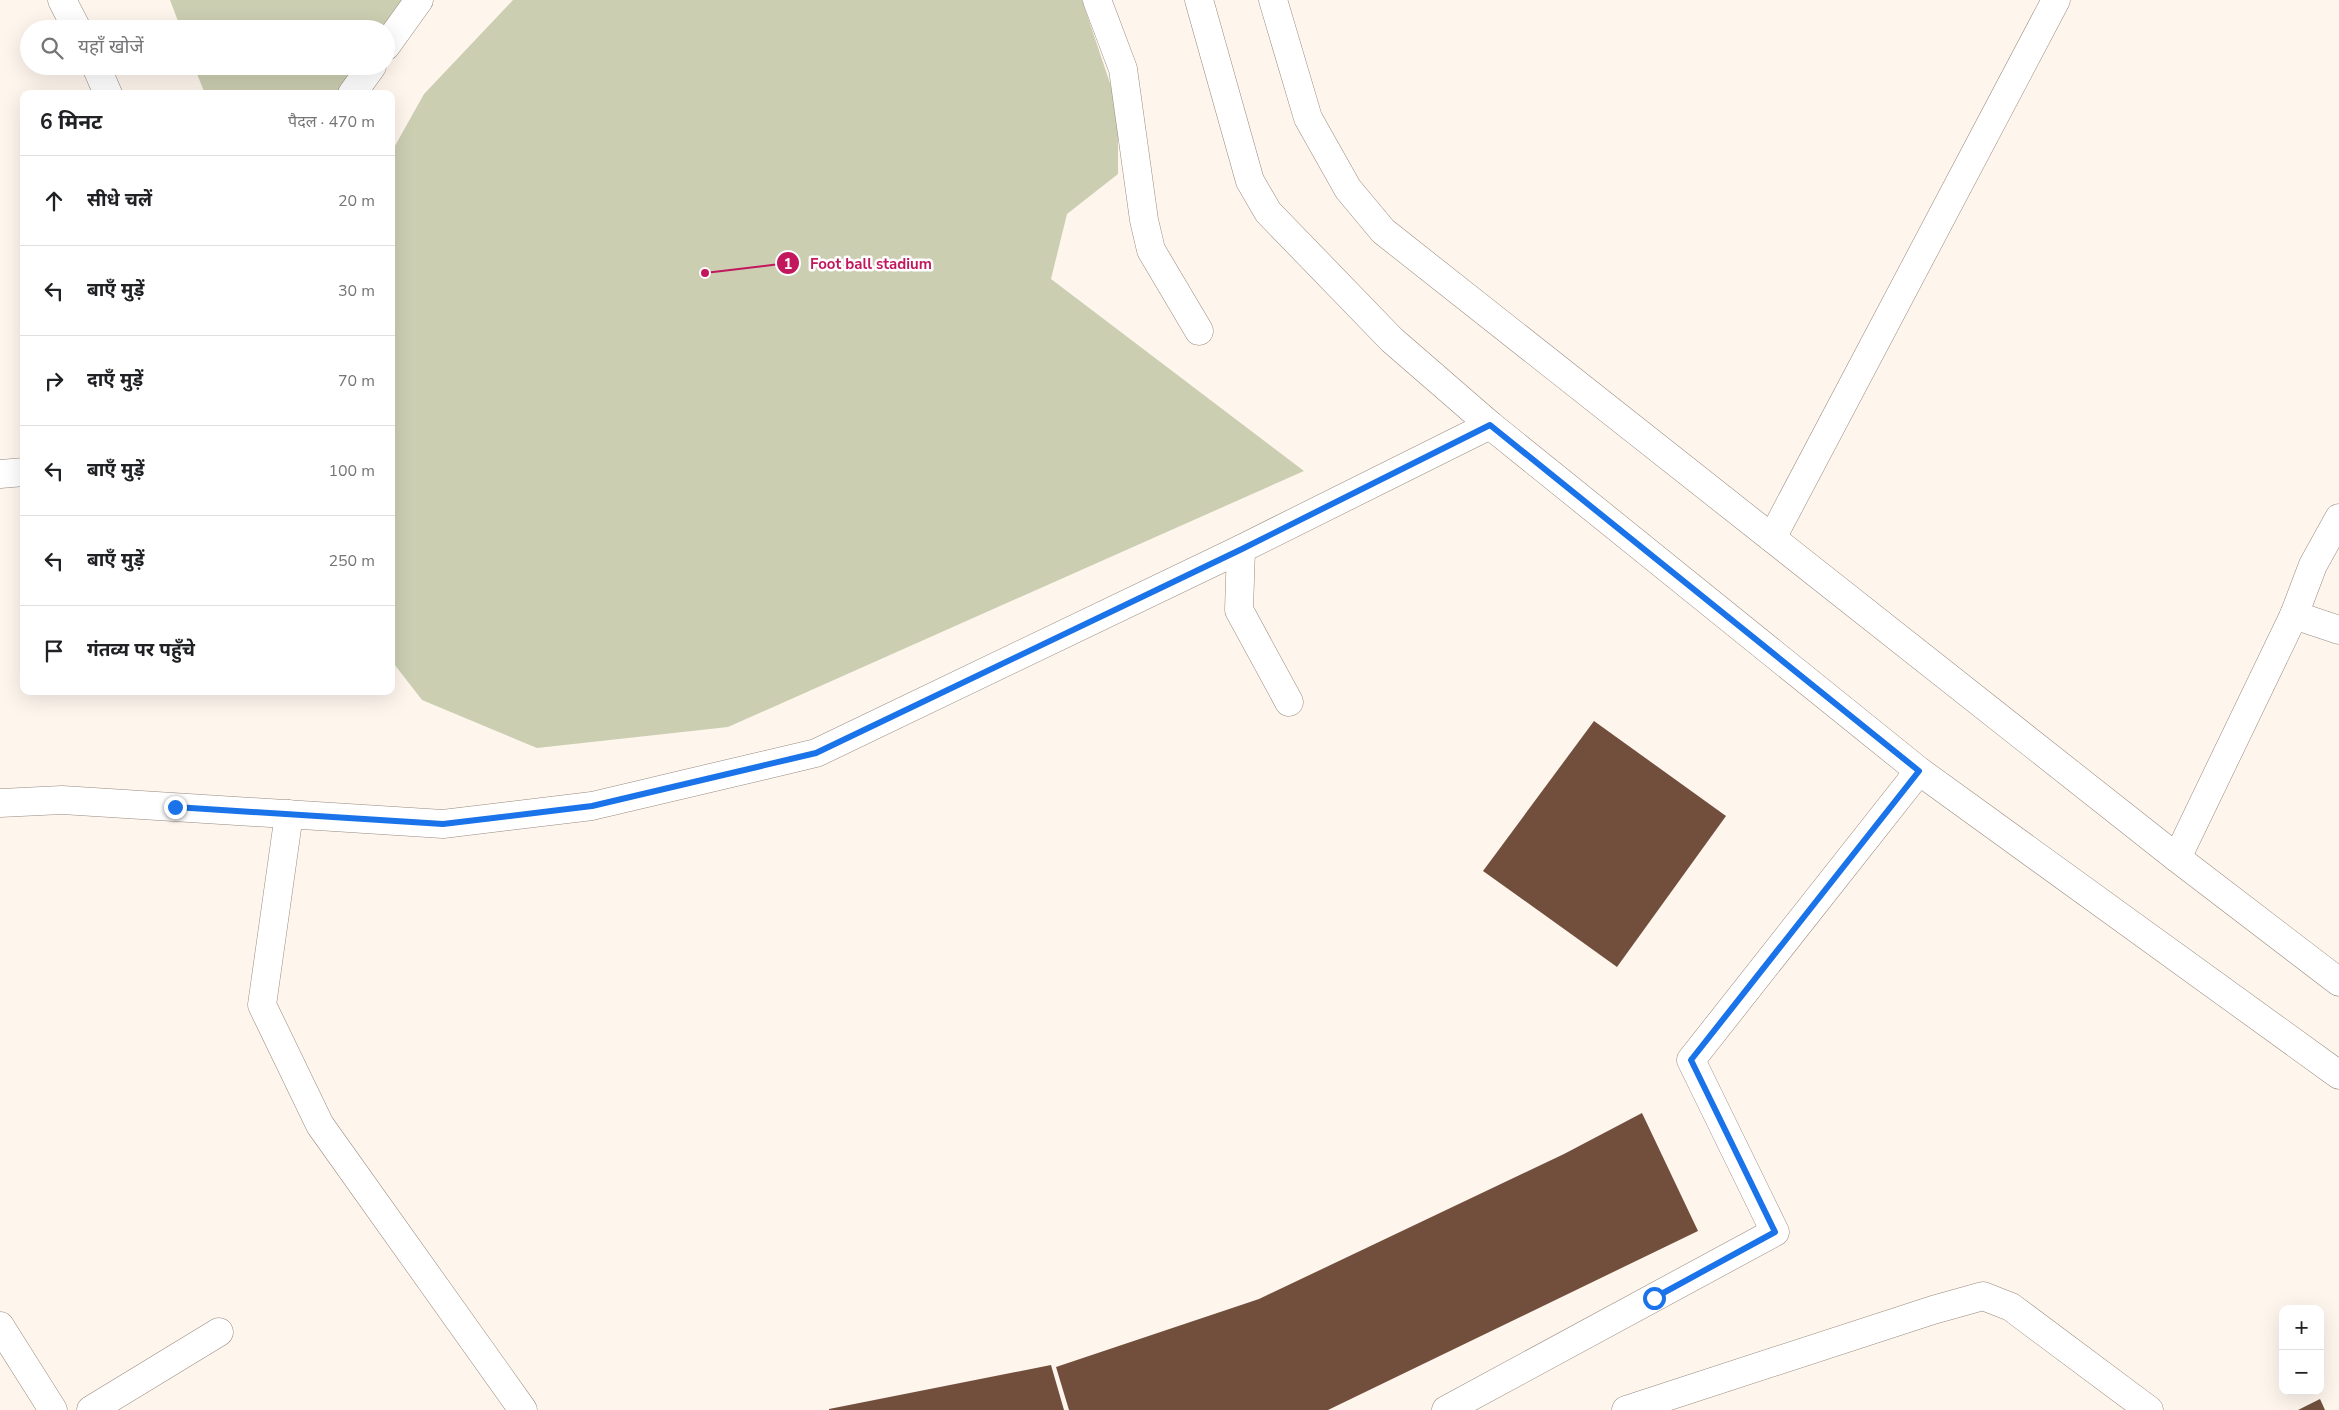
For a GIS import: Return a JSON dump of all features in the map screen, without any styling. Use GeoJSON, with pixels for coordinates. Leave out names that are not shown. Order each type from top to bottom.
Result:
{"type":"FeatureCollection","features":[{"type":"Feature","properties":{"kind":"street"},"geometry":{"type":"LineString","coordinates":[[62,0],[72,20]]}},
{"type":"Feature","properties":{"kind":"street"},"geometry":{"type":"LineString","coordinates":[[395,33],[419,0]]}},
{"type":"Feature","properties":{"kind":"street"},"geometry":{"type":"LineString","coordinates":[[1096,0],[1123,69],[1144,220],[1151,250],[1199,331]]}},
{"type":"Feature","properties":{"kind":"street"},"geometry":{"type":"LineString","coordinates":[[1199,0],[1250,181],[1268,212],[1392,340],[1490,425],[1919,771],[2339,1075]]}},
{"type":"Feature","properties":{"kind":"street"},"geometry":{"type":"LineString","coordinates":[[1273,0],[1308,118],[1348,189],[1383,231],[2177,858],[2339,982]]}},
{"type":"Feature","properties":{"kind":"street"},"geometry":{"type":"LineString","coordinates":[[1772,538],[2056,0]]}},
{"type":"Feature","properties":{"kind":"street"},"geometry":{"type":"LineString","coordinates":[[100,75],[106,90]]}},
{"type":"Feature","properties":{"kind":"street"},"geometry":{"type":"LineString","coordinates":[[355,90],[366,75]]}},
{"type":"Feature","properties":{"kind":"street"},"geometry":{"type":"LineString","coordinates":[[0,803],[62,800],[443,824],[592,806],[816,753],[1242,549],[1490,425]]}},
{"type":"Feature","properties":{"kind":"street"},"geometry":{"type":"LineString","coordinates":[[0,474],[20,472]]}},
{"type":"Feature","properties":{"kind":"street"},"geometry":{"type":"LineString","coordinates":[[2177,858],[2294,615],[2313,566],[2339,518]]}},
{"type":"Feature","properties":{"kind":"street"},"geometry":{"type":"LineString","coordinates":[[1242,549],[1239,610],[1289,702]]}},
{"type":"Feature","properties":{"kind":"street"},"geometry":{"type":"LineString","coordinates":[[2294,615],[2339,630]]}},
{"type":"Feature","properties":{"kind":"street"},"geometry":{"type":"LineString","coordinates":[[1446,1410],[1775,1232],[1691,1060],[1919,771]]}},
{"type":"Feature","properties":{"kind":"street"},"geometry":{"type":"LineString","coordinates":[[289,814],[262,1005],[320,1125],[523,1410]]}},
{"type":"Feature","properties":{"kind":"street"},"geometry":{"type":"LineString","coordinates":[[1626,1410],[1933,1310],[1983,1296],[2011,1307],[2149,1410]]}},
{"type":"Feature","properties":{"kind":"street"},"geometry":{"type":"LineString","coordinates":[[0,1326],[53,1410]]}},
{"type":"Feature","properties":{"kind":"street"},"geometry":{"type":"LineString","coordinates":[[91,1410],[219,1332]]}},
{"type":"Feature","properties":{"kind":"green space"},"geometry":{"type":"Polygon","coordinates":[[[170,0],[406,0],[392,20],[178,20],[170,0]]]}},
{"type":"Feature","properties":{"kind":"green space"},"geometry":{"type":"Polygon","coordinates":[[[513,0],[1082,0],[1118,107],[1118,174],[1067,214],[1051,279],[1304,471],[728,727],[537,748],[422,700],[395,665],[395,146],[424,94],[513,0]]]}},
{"type":"Feature","properties":{"kind":"green space"},"geometry":{"type":"Polygon","coordinates":[[[198,75],[356,75],[345,90],[203,90],[198,75]]]}},
{"type":"Feature","properties":{"kind":"building"},"geometry":{"type":"Polygon","coordinates":[[[1594,721],[1726,816],[1617,967],[1483,871],[1594,721]]]}},
{"type":"Feature","properties":{"kind":"building"},"geometry":{"type":"Polygon","coordinates":[[[1642,1113],[1698,1231],[1328,1410],[1069,1410],[1056,1367],[1259,1299],[1564,1154],[1642,1113]]]}},
{"type":"Feature","properties":{"kind":"building"},"geometry":{"type":"Polygon","coordinates":[[[1051,1365],[1064,1410],[829,1410],[829,1409],[1051,1365]]]}},
{"type":"Feature","properties":{"kind":"building"},"geometry":{"type":"Polygon","coordinates":[[[2320,1399],[2325,1410],[2298,1410],[2320,1399]]]}},
{"type":"Feature","properties":{"kind":"place","name":"Foot ball stadium"},"geometry":{"type":"Point","coordinates":[705,273]}},
{"type":"Feature","properties":{"kind":"route"},"geometry":{"type":"LineString","coordinates":[[175,807],[443,824],[592,806],[816,753],[1242,549],[1490,425],[1919,771],[1691,1060],[1775,1232],[1654,1298]]}}]}
